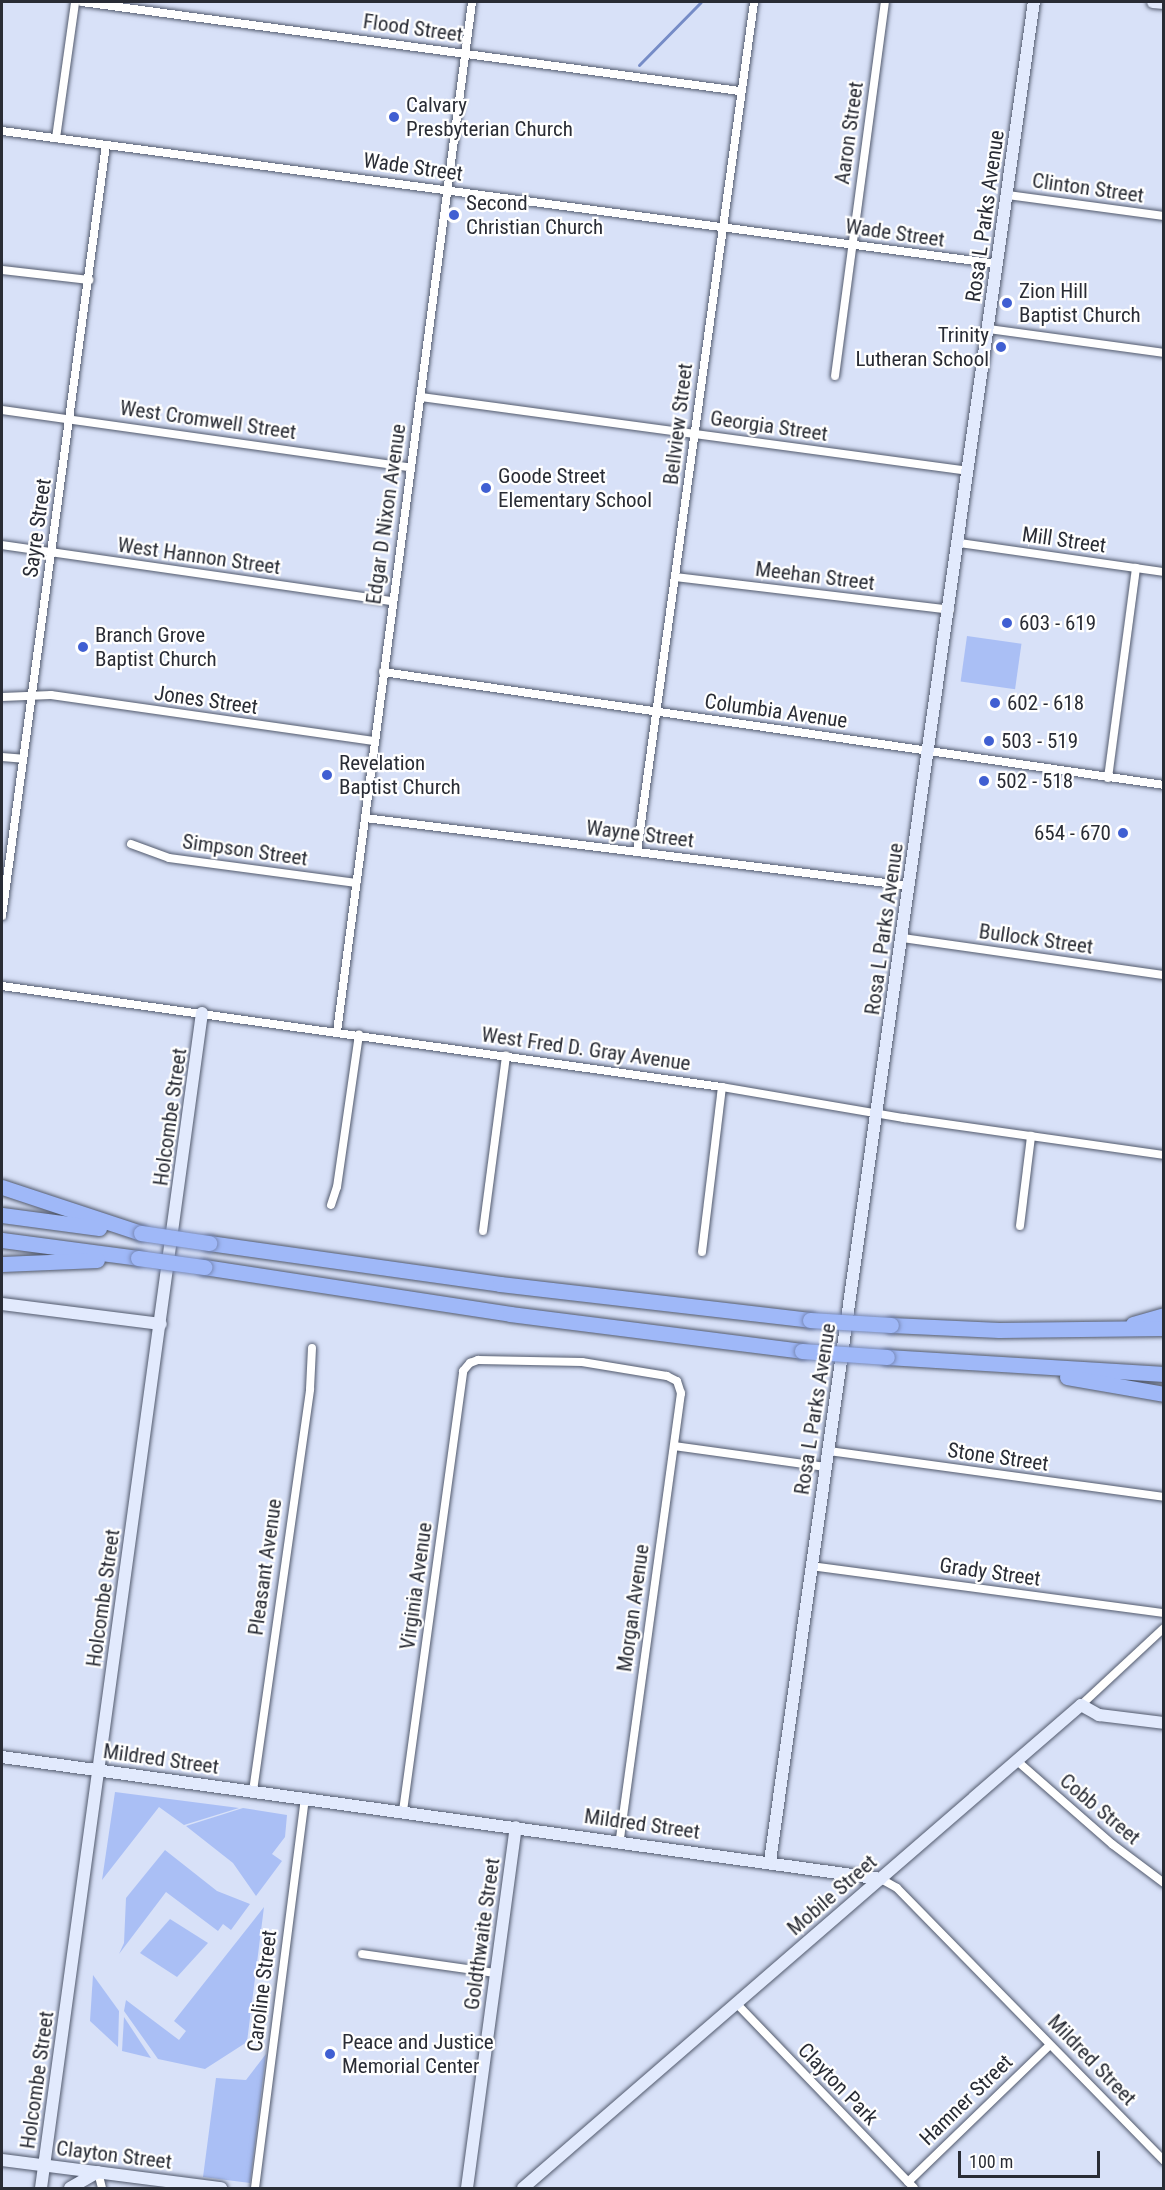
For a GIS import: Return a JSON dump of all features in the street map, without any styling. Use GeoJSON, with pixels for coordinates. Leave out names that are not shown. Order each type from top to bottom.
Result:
{"type":"FeatureCollection","features":[{"type":"Feature","properties":{"kind":"highway"},"geometry":{"type":"LineString","coordinates":[[2,1187],[141,1233]]}},
{"type":"Feature","properties":{"kind":"highway"},"geometry":{"type":"LineString","coordinates":[[2,1215],[500,1284],[810,1320],[891,1325],[1113,1330],[1164,1328]]}},
{"type":"Feature","properties":{"kind":"highway"},"geometry":{"type":"LineString","coordinates":[[2,1240],[204,1267],[522,1315],[802,1351],[1008,1366],[1164,1374]]}},
{"type":"Feature","properties":{"kind":"highway"},"geometry":{"type":"LineString","coordinates":[[2,1264],[138,1258]]}},
{"type":"Feature","properties":{"kind":"highway"},"geometry":{"type":"LineString","coordinates":[[1113,1330],[1164,1315]]}},
{"type":"Feature","properties":{"kind":"highway"},"geometry":{"type":"LineString","coordinates":[[1008,1366],[1164,1394]]}},
{"type":"Feature","properties":{"kind":"street"},"geometry":{"type":"LineString","coordinates":[[56,138],[75,2]]}},
{"type":"Feature","properties":{"kind":"street","name":"Flood Street"},"geometry":{"type":"LineString","coordinates":[[82,2],[739,91]]}},
{"type":"Feature","properties":{"kind":"street","name":"Edgar D Nixon Avenue"},"geometry":{"type":"LineString","coordinates":[[337,1032],[472,2]]}},
{"type":"Feature","properties":{"kind":"street","name":"Bellview Street"},"geometry":{"type":"LineString","coordinates":[[637,852],[654,712],[695,435],[739,91],[754,2]]}},
{"type":"Feature","properties":{"kind":"street","name":"Aaron Street"},"geometry":{"type":"LineString","coordinates":[[835,376],[885,2]]}},
{"type":"Feature","properties":{"kind":"street","name":"Rosa L Parks Avenue"},"geometry":{"type":"LineString","coordinates":[[770,1861],[960,543],[1034,2]]}},
{"type":"Feature","properties":{"kind":"street"},"geometry":{"type":"LineString","coordinates":[[1153,2],[1164,3]]}},
{"type":"Feature","properties":{"kind":"street","name":"Wade Street"},"geometry":{"type":"LineString","coordinates":[[2,131],[998,264]]}},
{"type":"Feature","properties":{"kind":"street","name":"Sayre Street"},"geometry":{"type":"LineString","coordinates":[[2,916],[106,145]]}},
{"type":"Feature","properties":{"kind":"street","name":"Clinton Street"},"geometry":{"type":"LineString","coordinates":[[1008,195],[1164,216]]}},
{"type":"Feature","properties":{"kind":"street"},"geometry":{"type":"LineString","coordinates":[[2,270],[89,280]]}},
{"type":"Feature","properties":{"kind":"street"},"geometry":{"type":"LineString","coordinates":[[989,329],[1164,353]]}},
{"type":"Feature","properties":{"kind":"street","name":"Georgia Street"},"geometry":{"type":"LineString","coordinates":[[421,397],[969,471]]}},
{"type":"Feature","properties":{"kind":"street","name":"West Cromwell Street"},"geometry":{"type":"LineString","coordinates":[[2,410],[410,467]]}},
{"type":"Feature","properties":{"kind":"street","name":"Mill Street"},"geometry":{"type":"LineString","coordinates":[[960,543],[1164,572]]}},
{"type":"Feature","properties":{"kind":"street","name":"West Hannon Street"},"geometry":{"type":"LineString","coordinates":[[2,545],[392,601]]}},
{"type":"Feature","properties":{"kind":"street"},"geometry":{"type":"LineString","coordinates":[[1108,778],[1136,568]]}},
{"type":"Feature","properties":{"kind":"street","name":"Meehan Street"},"geometry":{"type":"LineString","coordinates":[[675,577],[950,610]]}},
{"type":"Feature","properties":{"kind":"street","name":"Columbia Avenue"},"geometry":{"type":"LineString","coordinates":[[383,672],[1164,785]]}},
{"type":"Feature","properties":{"kind":"street","name":"Jones Street"},"geometry":{"type":"LineString","coordinates":[[2,696],[51,695],[374,741]]}},
{"type":"Feature","properties":{"kind":"street"},"geometry":{"type":"LineString","coordinates":[[2,757],[23,759]]}},
{"type":"Feature","properties":{"kind":"street","name":"Wayne Street"},"geometry":{"type":"LineString","coordinates":[[365,818],[910,885]]}},
{"type":"Feature","properties":{"kind":"street","name":"Simpson Street"},"geometry":{"type":"LineString","coordinates":[[131,844],[169,858],[356,883]]}},
{"type":"Feature","properties":{"kind":"street","name":"Bullock Street"},"geometry":{"type":"LineString","coordinates":[[903,938],[1164,975]]}},
{"type":"Feature","properties":{"kind":"street","name":"West Fred D. Gray Avenue"},"geometry":{"type":"LineString","coordinates":[[2,986],[722,1087],[878,1113],[1164,1155]]}},
{"type":"Feature","properties":{"kind":"street","name":"Holcombe Street"},"geometry":{"type":"LineString","coordinates":[[41,2188],[202,1013]]}},
{"type":"Feature","properties":{"kind":"street"},"geometry":{"type":"LineString","coordinates":[[331,1205],[337,1186],[359,1035]]}},
{"type":"Feature","properties":{"kind":"street"},"geometry":{"type":"LineString","coordinates":[[483,1231],[506,1056]]}},
{"type":"Feature","properties":{"kind":"street"},"geometry":{"type":"LineString","coordinates":[[702,1252],[722,1087]]}},
{"type":"Feature","properties":{"kind":"street"},"geometry":{"type":"LineString","coordinates":[[1020,1226],[1031,1136]]}},
{"type":"Feature","properties":{"kind":"street"},"geometry":{"type":"LineString","coordinates":[[2,1304],[160,1324]]}},
{"type":"Feature","properties":{"kind":"street","name":"Pleasant Avenue"},"geometry":{"type":"LineString","coordinates":[[253,1791],[310,1389],[312,1348]]}},
{"type":"Feature","properties":{"kind":"street","name":"Morgan Avenue"},"geometry":{"type":"LineString","coordinates":[[466,1366],[478,1360],[551,1359],[667,1376],[677,1381],[681,1392],[620,1841]]}},
{"type":"Feature","properties":{"kind":"street","name":"Virginia Avenue"},"geometry":{"type":"LineString","coordinates":[[403,1811],[466,1366]]}},
{"type":"Feature","properties":{"kind":"street"},"geometry":{"type":"LineString","coordinates":[[674,1446],[826,1467]]}},
{"type":"Feature","properties":{"kind":"street","name":"Stone Street"},"geometry":{"type":"LineString","coordinates":[[829,1451],[1164,1497]]}},
{"type":"Feature","properties":{"kind":"street","name":"Grady Street"},"geometry":{"type":"LineString","coordinates":[[811,1566],[1164,1613]]}},
{"type":"Feature","properties":{"kind":"street","name":"Mobile Street"},"geometry":{"type":"LineString","coordinates":[[523,2188],[1081,1704],[1164,1628]]}},
{"type":"Feature","properties":{"kind":"street"},"geometry":{"type":"LineString","coordinates":[[1081,1704],[1099,1715],[1164,1723]]}},
{"type":"Feature","properties":{"kind":"street","name":"Mildred Street"},"geometry":{"type":"LineString","coordinates":[[2,1757],[881,1878],[897,1888],[1164,2161]]}},
{"type":"Feature","properties":{"kind":"street","name":"Cobb Street"},"geometry":{"type":"LineString","coordinates":[[1016,1760],[1112,1844],[1164,1883]]}},
{"type":"Feature","properties":{"kind":"street","name":"Caroline Street"},"geometry":{"type":"LineString","coordinates":[[255,2188],[305,1798]]}},
{"type":"Feature","properties":{"kind":"street","name":"Goldthwaite Street"},"geometry":{"type":"LineString","coordinates":[[467,2188],[516,1827]]}},
{"type":"Feature","properties":{"kind":"street"},"geometry":{"type":"LineString","coordinates":[[362,1954],[495,1973]]}},
{"type":"Feature","properties":{"kind":"street","name":"Clayton Park"},"geometry":{"type":"LineString","coordinates":[[737,2004],[911,2185]]}},
{"type":"Feature","properties":{"kind":"street","name":"Hamner Street"},"geometry":{"type":"LineString","coordinates":[[911,2185],[1050,2045]]}},
{"type":"Feature","properties":{"kind":"street","name":"Clayton Street"},"geometry":{"type":"LineString","coordinates":[[2,2160],[221,2188]]}},
{"type":"Feature","properties":{"kind":"street"},"geometry":{"type":"LineString","coordinates":[[70,2188],[98,2172],[102,2188]]}},
{"type":"Feature","properties":{"kind":"shaded area"},"geometry":{"type":"Polygon","coordinates":[[[967,636],[1021,644],[1015,689],[961,682],[967,636]]]}},
{"type":"Feature","properties":{"kind":"shaded area"},"geometry":{"type":"Polygon","coordinates":[[[115,1792],[239,1808],[184,1825],[159,1807],[102,1880],[115,1792]]]}},
{"type":"Feature","properties":{"kind":"shaded area"},"geometry":{"type":"Polygon","coordinates":[[[243,1808],[287,1815],[285,1837],[272,1854],[282,1861],[256,1896],[233,1863],[186,1826],[243,1808]]]}},
{"type":"Feature","properties":{"kind":"shaded area"},"geometry":{"type":"Polygon","coordinates":[[[165,1850],[217,1891],[250,1904],[231,1930],[223,1924],[218,1931],[166,1892],[119,1954],[124,1943],[126,1898],[165,1850]]]}},
{"type":"Feature","properties":{"kind":"shaded area"},"geometry":{"type":"Polygon","coordinates":[[[264,1907],[247,2042],[205,2069],[158,2059],[124,2011],[126,2000],[179,2040],[186,2031],[174,2021],[264,1907]]]}},
{"type":"Feature","properties":{"kind":"shaded area"},"geometry":{"type":"Polygon","coordinates":[[[170,1919],[208,1943],[177,1977],[140,1953],[170,1919]]]}},
{"type":"Feature","properties":{"kind":"shaded area"},"geometry":{"type":"Polygon","coordinates":[[[93,1975],[119,2011],[118,2047],[90,2021],[93,1975]]]}},
{"type":"Feature","properties":{"kind":"shaded area"},"geometry":{"type":"Polygon","coordinates":[[[124,2017],[151,2058],[122,2051],[124,2017]]]}},
{"type":"Feature","properties":{"kind":"shaded area"},"geometry":{"type":"Polygon","coordinates":[[[266,2054],[250,2183],[203,2177],[216,2078],[246,2080],[266,2054]]]}},
{"type":"Feature","properties":{"kind":"waterway"},"geometry":{"type":"LineString","coordinates":[[639,65],[701,2]]}},
{"type":"Feature","properties":{"kind":"place","name":"Calvary Presbyterian Church"},"geometry":{"type":"Point","coordinates":[394,117]}},
{"type":"Feature","properties":{"kind":"place","name":"Second Christian Church"},"geometry":{"type":"Point","coordinates":[454,215]}},
{"type":"Feature","properties":{"kind":"place","name":"Zion Hill Baptist Church"},"geometry":{"type":"Point","coordinates":[1007,303]}},
{"type":"Feature","properties":{"kind":"place","name":"Trinity Lutheran School"},"geometry":{"type":"Point","coordinates":[1001,347]}},
{"type":"Feature","properties":{"kind":"place","name":"Goode Street Elementary School"},"geometry":{"type":"Point","coordinates":[486,488]}},
{"type":"Feature","properties":{"kind":"place","name":"603 - 619"},"geometry":{"type":"Point","coordinates":[1007,623]}},
{"type":"Feature","properties":{"kind":"place","name":"Branch Grove Baptist Church"},"geometry":{"type":"Point","coordinates":[83,647]}},
{"type":"Feature","properties":{"kind":"place","name":"602 - 618"},"geometry":{"type":"Point","coordinates":[995,703]}},
{"type":"Feature","properties":{"kind":"place","name":"503 - 519"},"geometry":{"type":"Point","coordinates":[989,741]}},
{"type":"Feature","properties":{"kind":"place","name":"Revelation Baptist Church"},"geometry":{"type":"Point","coordinates":[327,775]}},
{"type":"Feature","properties":{"kind":"place","name":"502 - 518"},"geometry":{"type":"Point","coordinates":[984,781]}},
{"type":"Feature","properties":{"kind":"place","name":"654 - 670"},"geometry":{"type":"Point","coordinates":[1123,833]}},
{"type":"Feature","properties":{"kind":"place","name":"Peace and Justice Memorial Center"},"geometry":{"type":"Point","coordinates":[330,2054]}}]}
